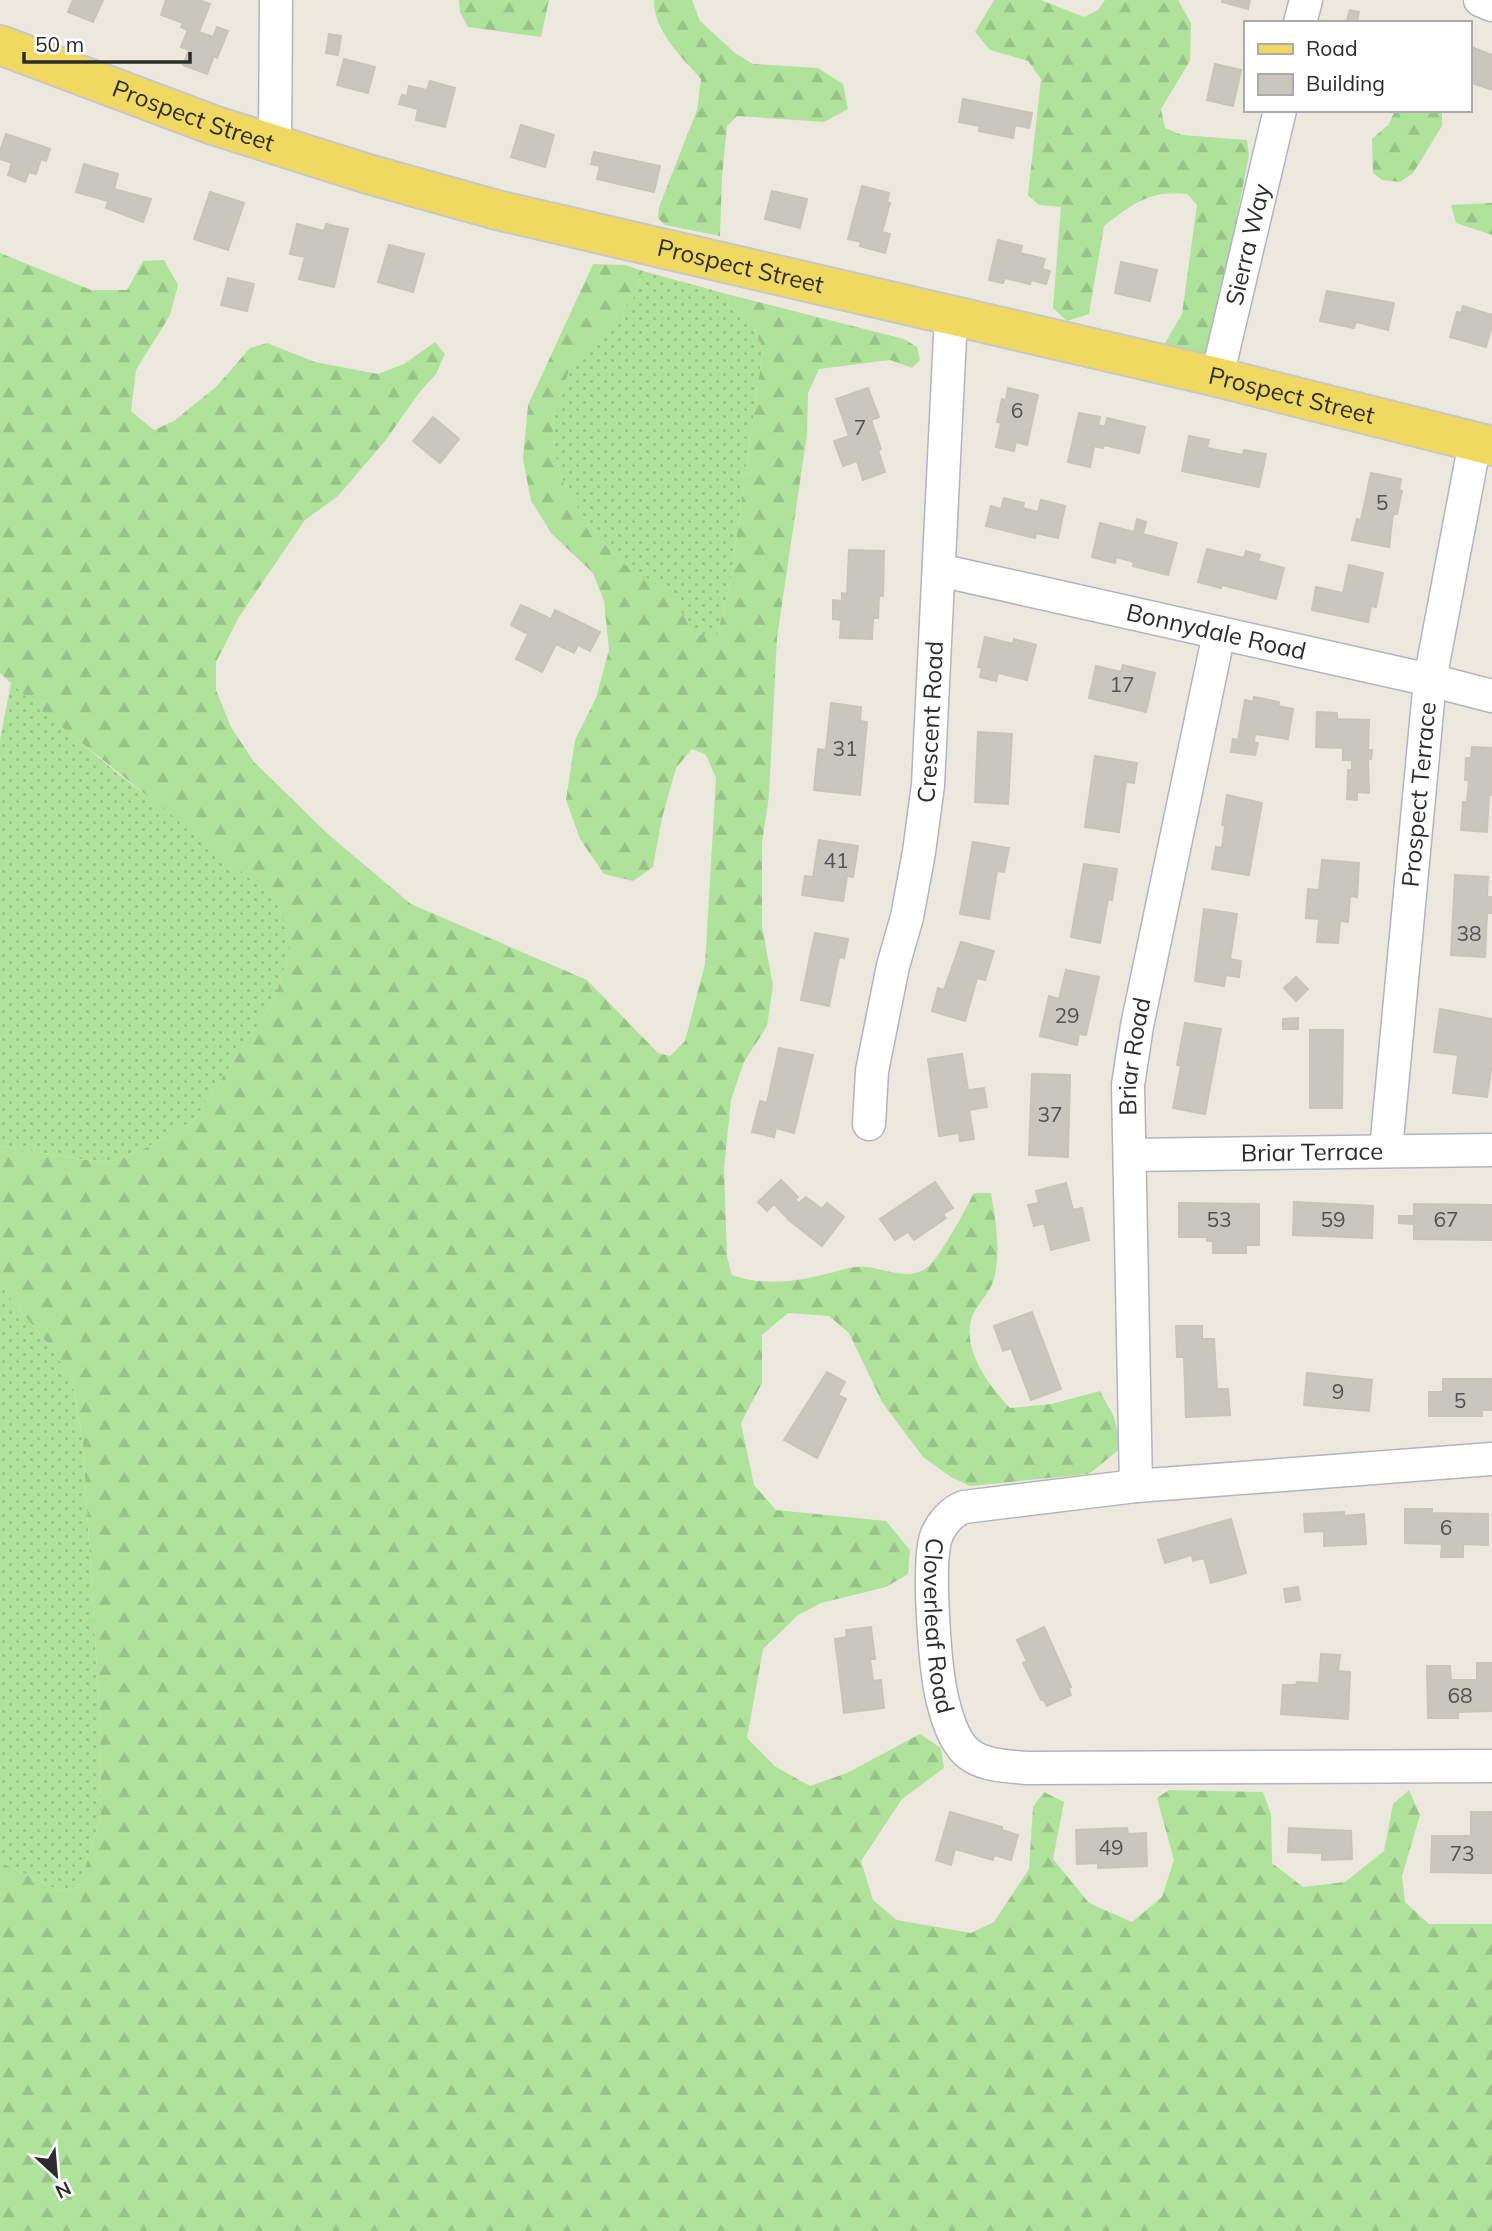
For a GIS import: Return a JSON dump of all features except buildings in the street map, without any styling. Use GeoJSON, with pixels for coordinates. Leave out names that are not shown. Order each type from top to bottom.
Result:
{"type":"FeatureCollection","features":[{"type":"Feature","properties":{"kind":"main road","name":"Prospect Street"},"geometry":{"type":"LineString","coordinates":[[0,45],[213,125],[497,210],[1217,377],[1484,444]]}},
{"type":"Feature","properties":{"kind":"street"},"geometry":{"type":"LineString","coordinates":[[275,145],[276,0]]}},
{"type":"Feature","properties":{"kind":"street"},"geometry":{"type":"LineString","coordinates":[[1301,21],[1306,0]]}},
{"type":"Feature","properties":{"kind":"street"},"geometry":{"type":"LineString","coordinates":[[1480,0],[1492,5]]}},
{"type":"Feature","properties":{"kind":"street","name":"Sierra Way"},"geometry":{"type":"LineString","coordinates":[[1217,377],[1280,112]]}},
{"type":"Feature","properties":{"kind":"street","name":"Crescent Road"},"geometry":{"type":"LineString","coordinates":[[869,1124],[872,1071],[893,966],[907,917],[928,785],[951,316]]}},
{"type":"Feature","properties":{"kind":"street","name":"Prospect Terrace"},"geometry":{"type":"LineString","coordinates":[[1386,1150],[1430,680],[1484,444]]}},
{"type":"Feature","properties":{"kind":"street","name":"Bonnydale Road"},"geometry":{"type":"LineString","coordinates":[[939,570],[1492,696]]}},
{"type":"Feature","properties":{"kind":"street","name":"Briar Road"},"geometry":{"type":"LineString","coordinates":[[1136,1486],[1128,1084],[1137,1026],[1219,633]]}},
{"type":"Feature","properties":{"kind":"street","name":"Briar Terrace"},"geometry":{"type":"LineString","coordinates":[[1130,1155],[1492,1150]]}},
{"type":"Feature","properties":{"kind":"street","name":"Cloverleaf Road"},"geometry":{"type":"LineString","coordinates":[[1492,1459],[1136,1486],[964,1507],[956,1510],[944,1522],[936,1538],[931,1564],[939,1681],[952,1727],[970,1756],[999,1766],[1026,1768],[1492,1766]]}},
{"type":"Feature","properties":{"kind":"green space"},"geometry":{"type":"Polygon","coordinates":[[[459,0],[549,0],[541,37],[468,27],[460,12],[459,0]]]}},
{"type":"Feature","properties":{"kind":"green space"},"geometry":{"type":"Polygon","coordinates":[[[654,0],[692,0],[700,21],[735,53],[753,64],[818,68],[843,84],[848,109],[824,122],[737,116],[727,126],[720,236],[665,225],[658,218],[659,207],[697,110],[701,79],[663,33],[654,0]]]}},
{"type":"Feature","properties":{"kind":"green space"},"geometry":{"type":"Polygon","coordinates":[[[994,0],[1041,0],[1084,17],[1098,10],[1105,0],[1178,0],[1191,23],[1190,61],[1161,109],[1165,128],[1182,135],[1247,140],[1249,155],[1211,350],[1202,356],[1170,349],[1165,343],[1182,314],[1197,205],[1187,194],[1162,194],[1142,200],[1104,226],[1089,314],[1067,321],[1053,308],[1061,207],[1039,205],[1028,195],[1041,79],[1028,61],[990,50],[975,32],[994,0]]]}},
{"type":"Feature","properties":{"kind":"green space"},"geometry":{"type":"Polygon","coordinates":[[[1394,112],[1442,112],[1442,126],[1413,173],[1400,182],[1382,180],[1373,173],[1372,139],[1389,124],[1394,112]]]}},
{"type":"Feature","properties":{"kind":"green space"},"geometry":{"type":"Polygon","coordinates":[[[1492,203],[1492,235],[1456,223],[1451,205],[1492,203]]]}},
{"type":"Feature","properties":{"kind":"green space"},"geometry":{"type":"Polygon","coordinates":[[[0,253],[91,290],[127,290],[143,261],[164,260],[178,285],[170,315],[136,370],[131,411],[154,430],[174,421],[217,386],[250,348],[267,343],[315,362],[378,374],[404,364],[435,342],[445,354],[436,374],[385,441],[338,496],[305,520],[239,617],[216,662],[216,690],[231,727],[254,762],[330,836],[411,904],[587,980],[658,1053],[670,1056],[685,1041],[705,964],[716,778],[706,755],[692,749],[676,768],[662,818],[653,867],[633,881],[604,874],[580,839],[566,800],[575,740],[596,698],[609,650],[604,601],[593,573],[552,534],[531,501],[523,459],[528,405],[593,264],[625,265],[643,271],[633,298],[571,366],[553,414],[555,455],[564,485],[581,513],[621,562],[672,594],[694,635],[717,635],[730,584],[763,349],[752,324],[729,306],[727,294],[904,339],[917,347],[920,360],[912,368],[890,360],[819,369],[808,393],[807,434],[777,638],[769,796],[762,843],[762,926],[773,986],[767,1026],[744,1062],[731,1100],[724,1168],[727,1257],[732,1275],[755,1281],[802,1279],[853,1267],[900,1274],[917,1273],[931,1264],[937,1256],[974,1193],[991,1193],[997,1236],[996,1268],[992,1284],[972,1317],[970,1329],[970,1342],[979,1367],[1010,1408],[1051,1404],[1100,1391],[1114,1417],[1121,1448],[1089,1474],[970,1486],[951,1477],[923,1457],[882,1402],[849,1333],[829,1316],[788,1313],[762,1335],[762,1383],[741,1423],[754,1485],[776,1510],[886,1521],[910,1550],[908,1574],[886,1587],[821,1603],[798,1615],[763,1649],[747,1738],[776,1767],[810,1786],[847,1773],[920,1734],[941,1748],[944,1768],[902,1799],[861,1861],[873,1900],[897,1920],[971,1933],[994,1922],[1029,1869],[1033,1807],[1044,1792],[1064,1802],[1053,1859],[1089,1903],[1132,1922],[1162,1897],[1174,1860],[1157,1798],[1169,1790],[1263,1792],[1271,1814],[1272,1863],[1303,1887],[1345,1882],[1384,1851],[1393,1804],[1409,1790],[1420,1815],[1402,1876],[1405,1902],[1429,1924],[1492,1924],[1492,2231],[0,2231],[0,1862],[60,1891],[79,1887],[101,1816],[100,1720],[83,1444],[72,1380],[53,1350],[0,1283],[0,1146],[106,1163],[148,1147],[194,1120],[274,1000],[291,947],[276,900],[41,710],[0,673],[0,253]]]}},
{"type":"Feature","properties":{"kind":"green space"},"geometry":{"type":"Polygon","coordinates":[[[643,271],[727,294],[729,306],[752,324],[763,349],[730,584],[717,635],[694,635],[671,594],[621,562],[581,513],[564,485],[555,455],[553,414],[571,366],[633,298],[643,271]]]}},
{"type":"Feature","properties":{"kind":"green space"},"geometry":{"type":"Polygon","coordinates":[[[11,683],[118,774],[177,818],[276,900],[291,947],[274,1000],[194,1120],[148,1147],[106,1163],[0,1146],[0,740],[11,683]]]}},
{"type":"Feature","properties":{"kind":"green space"},"geometry":{"type":"Polygon","coordinates":[[[0,1283],[53,1350],[72,1380],[83,1445],[100,1720],[101,1816],[79,1887],[60,1891],[0,1862],[0,1283]]]}}]}
